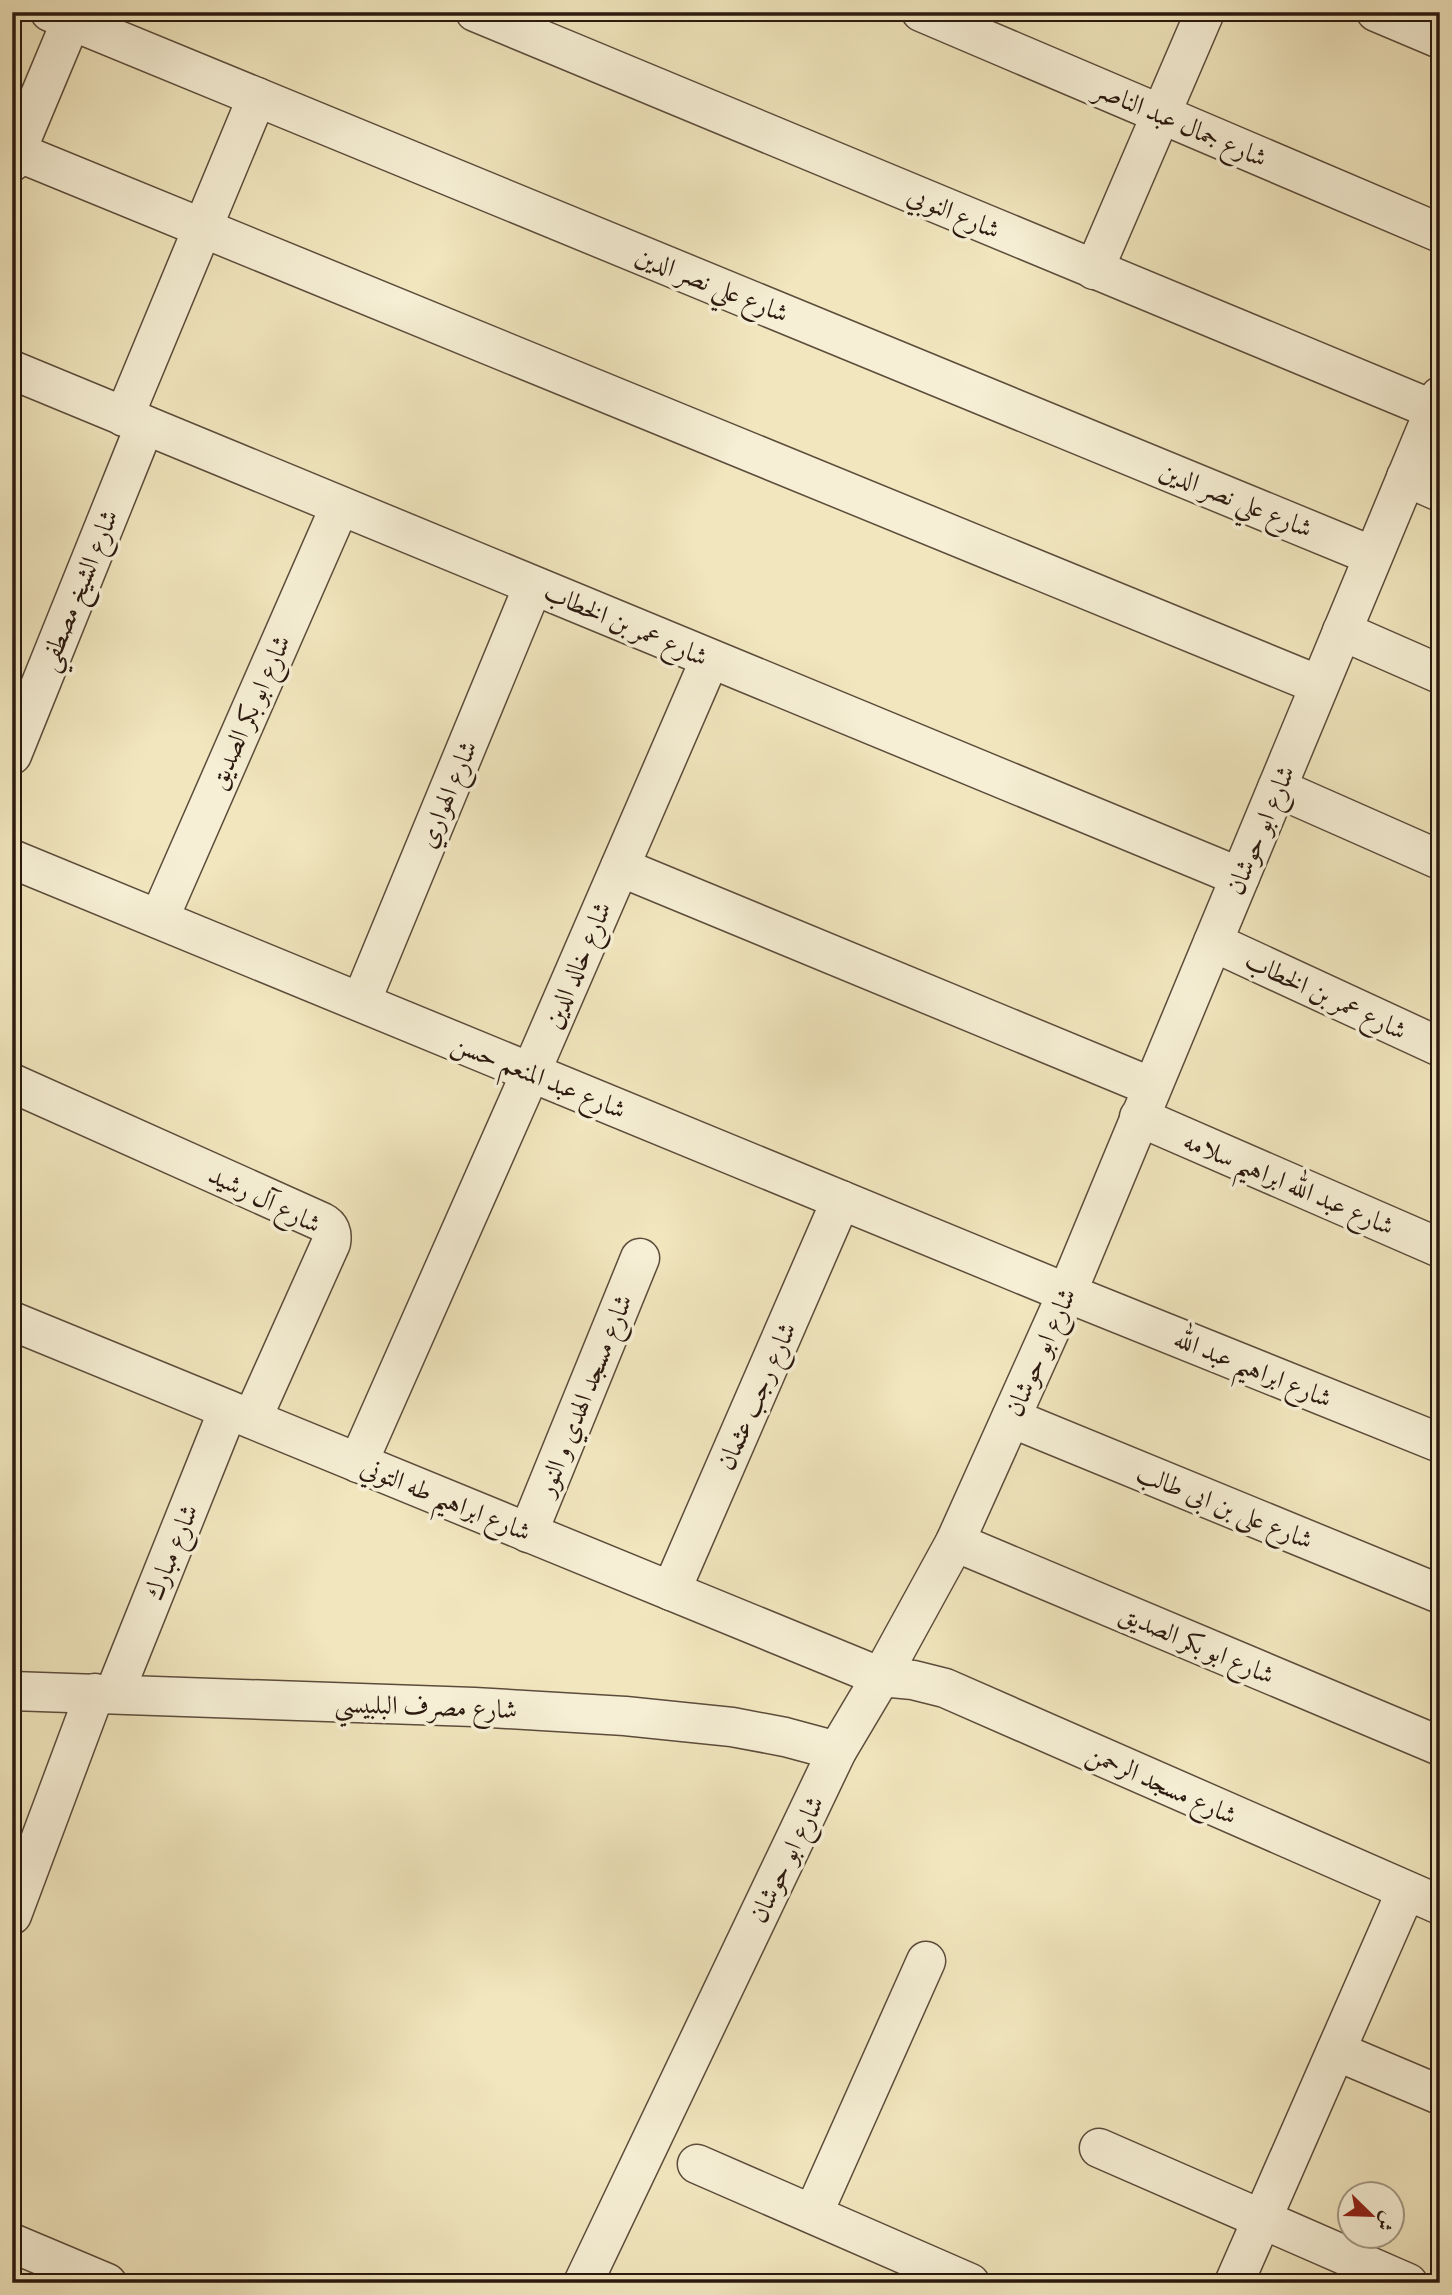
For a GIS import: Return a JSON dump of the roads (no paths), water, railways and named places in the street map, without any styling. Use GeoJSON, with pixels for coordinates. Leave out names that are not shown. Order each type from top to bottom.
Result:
{"type":"FeatureCollection","features":[{"type":"Feature","properties":{"kind":"street","name":"شارع النوبي"},"geometry":{"type":"LineString","coordinates":[[475,12],[1094,270],[1437,403]]}},
{"type":"Feature","properties":{"kind":"street","name":"شارع جمال عبد الناصر"},"geometry":{"type":"LineString","coordinates":[[921,12],[1440,233]]}},
{"type":"Feature","properties":{"kind":"street"},"geometry":{"type":"LineString","coordinates":[[1094,270],[1205,12]]}},
{"type":"Feature","properties":{"kind":"street"},"geometry":{"type":"LineString","coordinates":[[1376,12],[1440,39]]}},
{"type":"Feature","properties":{"kind":"street"},"geometry":{"type":"LineString","coordinates":[[61,17],[14,155],[203,228],[1319,685]]}},
{"type":"Feature","properties":{"kind":"street","name":"شارع علي نصر الدين"},"geometry":{"type":"LineString","coordinates":[[61,17],[1373,556]]}},
{"type":"Feature","properties":{"kind":"street","name":"شارع الشيخ مصطفي"},"geometry":{"type":"LineString","coordinates":[[12,755],[203,228],[257,97]]}},
{"type":"Feature","properties":{"kind":"street","name":"شارع عمر بن الخطاب"},"geometry":{"type":"LineString","coordinates":[[12,370],[1240,877]]}},
{"type":"Feature","properties":{"kind":"street","name":"شارع ابو حوشان"},"geometry":{"type":"LineString","coordinates":[[583,2283],[837,1751],[955,1542],[1067,1293],[1373,556],[1423,485],[1437,403]]}},
{"type":"Feature","properties":{"kind":"street","name":"شارع ابو بكر الصديق"},"geometry":{"type":"LineString","coordinates":[[159,919],[340,506]]}},
{"type":"Feature","properties":{"kind":"street","name":"شارع الهواري"},"geometry":{"type":"LineString","coordinates":[[361,1002],[533,586]]}},
{"type":"Feature","properties":{"kind":"street"},"geometry":{"type":"LineString","coordinates":[[1342,631],[1440,674]]}},
{"type":"Feature","properties":{"kind":"street","name":"شارع خالد الدين"},"geometry":{"type":"LineString","coordinates":[[358,1463],[531,1072],[709,659]]}},
{"type":"Feature","properties":{"kind":"street"},"geometry":{"type":"LineString","coordinates":[[1277,789],[1440,860]]}},
{"type":"Feature","properties":{"kind":"street","name":"شارع عبد المنعم حسن"},"geometry":{"type":"LineString","coordinates":[[12,859],[1067,1293]]}},
{"type":"Feature","properties":{"kind":"street","name":"شارع عبد الله ابراهيم سلامه"},"geometry":{"type":"LineString","coordinates":[[620,867],[1145,1102],[1440,1248]]}},
{"type":"Feature","properties":{"kind":"street","name":"شارع عمر بن الخطاب"},"geometry":{"type":"LineString","coordinates":[[1213,942],[1440,1047]]}},
{"type":"Feature","properties":{"kind":"street","name":"شارع آل رشيد"},"geometry":{"type":"LineString","coordinates":[[12,1083],[322,1222],[329,1228],[332,1238],[329,1246],[240,1415]]}},
{"type":"Feature","properties":{"kind":"street","name":"شارع رجب عثمان"},"geometry":{"type":"LineString","coordinates":[[671,1591],[842,1200]]}},
{"type":"Feature","properties":{"kind":"street","name":"شارع مسجد الهدي و النور"},"geometry":{"type":"LineString","coordinates":[[528,1533],[640,1258]]}},
{"type":"Feature","properties":{"kind":"street","name":"شارع ابراهيم عبد الله"},"geometry":{"type":"LineString","coordinates":[[1067,1293],[1440,1443]]}},
{"type":"Feature","properties":{"kind":"street","name":"شارع ابراهيم طه التوني"},"geometry":{"type":"LineString","coordinates":[[16,1332],[240,1415],[881,1677]]}},
{"type":"Feature","properties":{"kind":"street","name":"شارع مبارك"},"geometry":{"type":"LineString","coordinates":[[12,1915],[104,1693],[240,1415]]}},
{"type":"Feature","properties":{"kind":"street","name":"شارع على بن ابى طالب"},"geometry":{"type":"LineString","coordinates":[[1011,1418],[1440,1594]]}},
{"type":"Feature","properties":{"kind":"street","name":"شارع ابو بكر الصديق"},"geometry":{"type":"LineString","coordinates":[[955,1542],[1440,1746]]}},
{"type":"Feature","properties":{"kind":"street","name":"شارع مسجد الرحمن"},"geometry":{"type":"LineString","coordinates":[[881,1677],[913,1680],[945,1688],[1423,1898]]}},
{"type":"Feature","properties":{"kind":"street","name":"شارع مصرف البلبيسي"},"geometry":{"type":"LineString","coordinates":[[12,1690],[474,1707],[625,1716],[732,1727],[837,1751]]}},
{"type":"Feature","properties":{"kind":"street"},"geometry":{"type":"LineString","coordinates":[[1234,2283],[1336,2051],[1423,1898]]}},
{"type":"Feature","properties":{"kind":"street"},"geometry":{"type":"LineString","coordinates":[[813,2214],[926,1961]]}},
{"type":"Feature","properties":{"kind":"street"},"geometry":{"type":"LineString","coordinates":[[1336,2051],[1440,2095]]}},
{"type":"Feature","properties":{"kind":"street"},"geometry":{"type":"LineString","coordinates":[[1100,2148],[1408,2283]]}},
{"type":"Feature","properties":{"kind":"street"},"geometry":{"type":"LineString","coordinates":[[697,2164],[970,2283]]}},
{"type":"Feature","properties":{"kind":"street"},"geometry":{"type":"LineString","coordinates":[[12,2243],[107,2283]]}}]}
